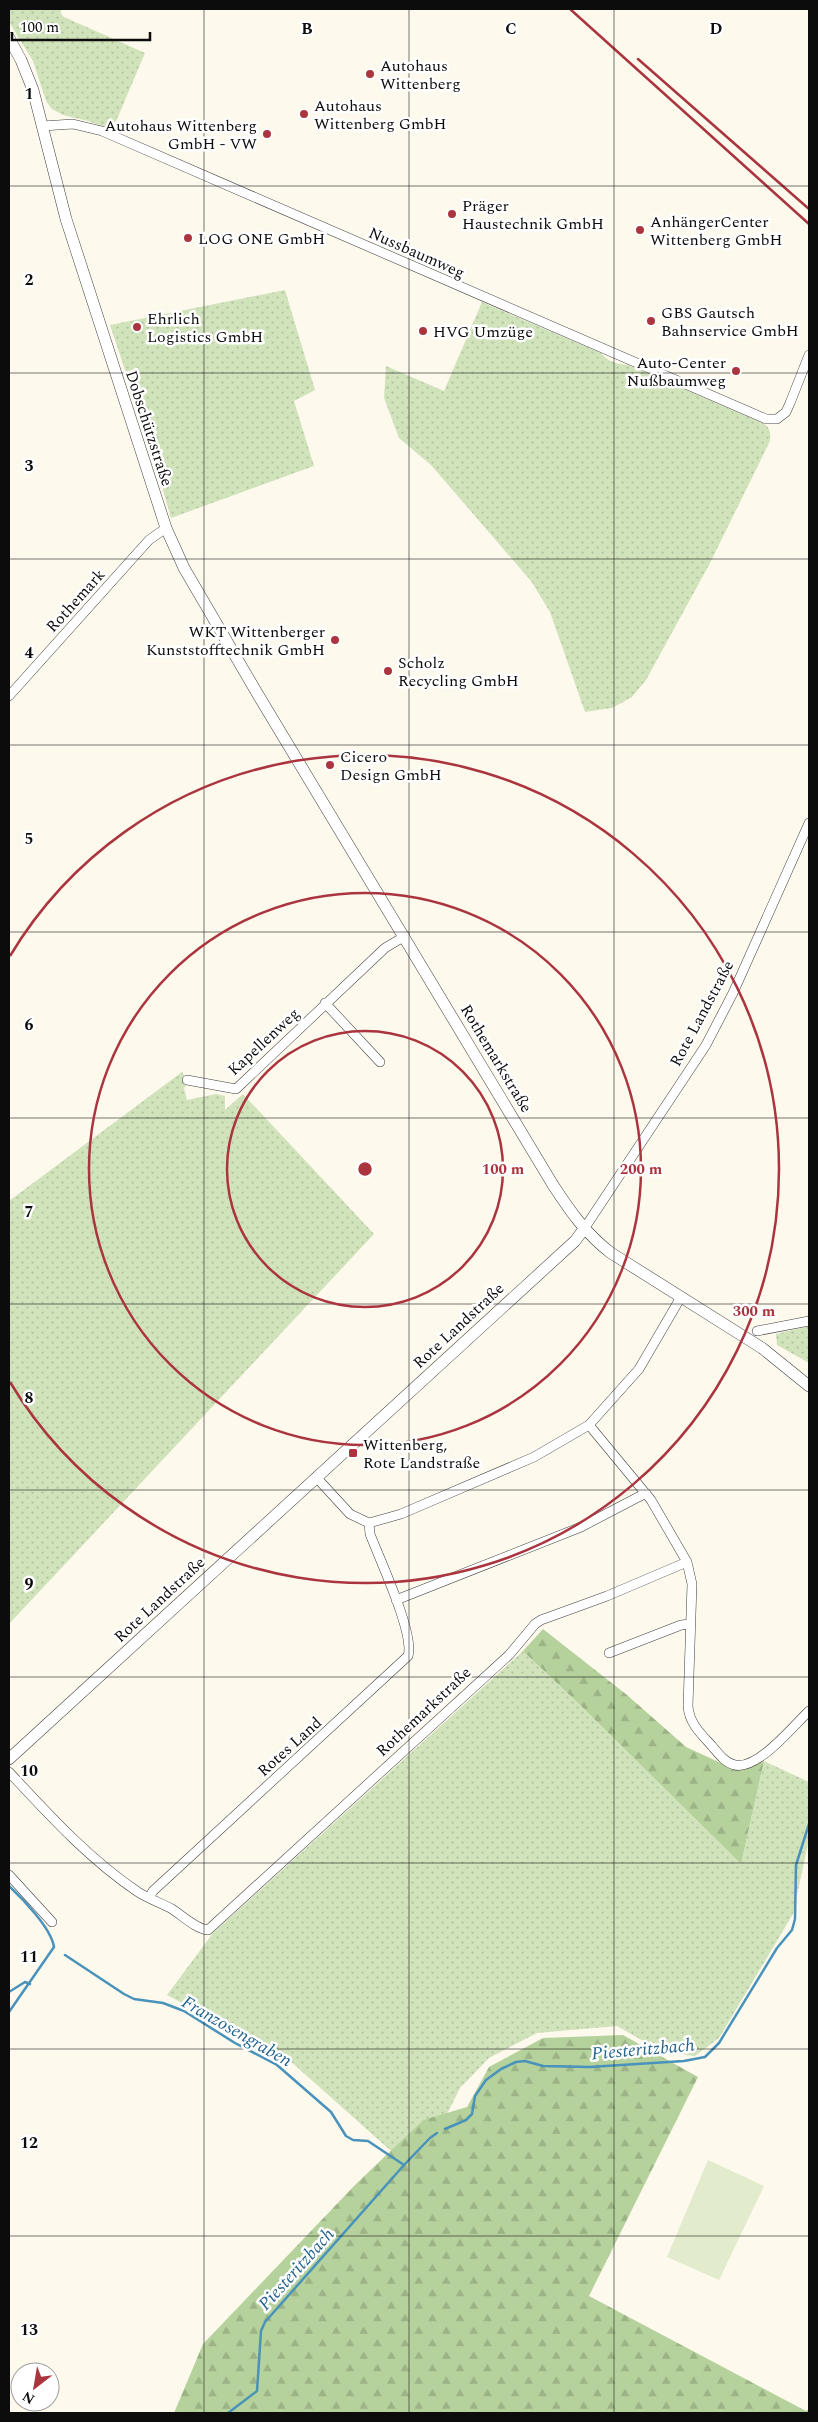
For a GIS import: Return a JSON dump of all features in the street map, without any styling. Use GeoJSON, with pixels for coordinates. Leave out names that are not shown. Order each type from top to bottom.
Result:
{"type":"FeatureCollection","features":[{"type":"Feature","properties":{"kind":"street","name":"Dobschützstraße"},"geometry":{"type":"LineString","coordinates":[[9,38],[28,77],[80,266],[166,528],[184,568],[257,693],[324,800]]}},
{"type":"Feature","properties":{"kind":"street","name":"Nussbaumweg"},"geometry":{"type":"LineString","coordinates":[[42,126],[73,124],[102,131],[760,417],[777,419],[786,412],[807,372]]}},
{"type":"Feature","properties":{"kind":"street"},"geometry":{"type":"LineString","coordinates":[[807,372],[809,355]]}},
{"type":"Feature","properties":{"kind":"street","name":"Rothemark"},"geometry":{"type":"LineString","coordinates":[[9,696],[149,540],[166,528]]}},
{"type":"Feature","properties":{"kind":"street","name":"Rothemarkstraße"},"geometry":{"type":"LineString","coordinates":[[324,800],[553,1185],[584,1229],[620,1259],[762,1348],[809,1386]]}},
{"type":"Feature","properties":{"kind":"street","name":"Rote Landstraße"},"geometry":{"type":"LineString","coordinates":[[9,1759],[575,1241],[706,1045],[733,992],[809,823]]}},
{"type":"Feature","properties":{"kind":"street","name":"Kapellenweg"},"geometry":{"type":"LineString","coordinates":[[187,1080],[236,1089],[385,948],[405,936]]}},
{"type":"Feature","properties":{"kind":"street"},"geometry":{"type":"LineString","coordinates":[[326,1003],[380,1062]]}},
{"type":"Feature","properties":{"kind":"street"},"geometry":{"type":"LineString","coordinates":[[316,1477],[350,1514],[369,1523],[401,1514],[534,1458],[589,1425],[639,1369],[681,1297]]}},
{"type":"Feature","properties":{"kind":"street"},"geometry":{"type":"LineString","coordinates":[[757,1331],[809,1322]]}},
{"type":"Feature","properties":{"kind":"street"},"geometry":{"type":"LineString","coordinates":[[589,1425],[646,1493],[687,1562],[692,1584],[688,1706],[691,1720],[730,1763],[744,1765],[761,1757],[809,1712]]}},
{"type":"Feature","properties":{"kind":"street"},"geometry":{"type":"LineString","coordinates":[[396,1600],[582,1527],[625,1506],[646,1493]]}},
{"type":"Feature","properties":{"kind":"street","name":"Rotes Land"},"geometry":{"type":"LineString","coordinates":[[149,1898],[159,1885],[405,1660],[409,1646],[396,1600],[370,1534],[369,1523]]}},
{"type":"Feature","properties":{"kind":"street","name":"Rothemarkstraße"},"geometry":{"type":"LineString","coordinates":[[149,1898],[208,1930],[509,1655],[535,1624],[687,1562]]}},
{"type":"Feature","properties":{"kind":"street"},"geometry":{"type":"LineString","coordinates":[[609,1652],[681,1625],[690,1624]]}},
{"type":"Feature","properties":{"kind":"street"},"geometry":{"type":"LineString","coordinates":[[9,1772],[62,1829],[115,1874],[149,1898]]}},
{"type":"Feature","properties":{"kind":"street"},"geometry":{"type":"LineString","coordinates":[[9,1874],[52,1922]]}},
{"type":"Feature","properties":{"kind":"green space"},"geometry":{"type":"Polygon","coordinates":[[[9,9],[61,9],[61,14],[64,17],[145,53],[114,126],[123,130],[122,133],[88,121],[63,115],[52,109],[46,101],[33,61],[9,22],[9,9]]]}},
{"type":"Feature","properties":{"kind":"green space"},"geometry":{"type":"Polygon","coordinates":[[[285,290],[315,390],[294,401],[314,466],[171,518],[163,490],[159,455],[139,412],[110,325],[285,290]]]}},
{"type":"Feature","properties":{"kind":"green space"},"geometry":{"type":"Polygon","coordinates":[[[482,302],[601,353],[613,362],[628,365],[763,423],[770,431],[770,441],[709,565],[646,680],[632,697],[612,708],[585,712],[550,612],[531,581],[431,465],[399,438],[384,398],[386,366],[444,391],[482,302]]]}},
{"type":"Feature","properties":{"kind":"green space"},"geometry":{"type":"Polygon","coordinates":[[[182,1072],[188,1083],[184,1088],[187,1100],[216,1094],[225,1096],[225,1110],[243,1094],[374,1234],[9,1624],[9,1201],[182,1072]]]}},
{"type":"Feature","properties":{"kind":"green space"},"geometry":{"type":"Polygon","coordinates":[[[809,1326],[809,1363],[777,1345],[776,1334],[809,1326]]]}},
{"type":"Feature","properties":{"kind":"green space"},"geometry":{"type":"Polygon","coordinates":[[[543,1629],[627,1695],[686,1747],[736,1770],[764,1761],[741,1864],[523,1651],[543,1629]]]}},
{"type":"Feature","properties":{"kind":"green space"},"geometry":{"type":"Polygon","coordinates":[[[523,1651],[741,1864],[764,1761],[809,1782],[809,1839],[793,1914],[719,2038],[695,2056],[645,2042],[617,2026],[537,2033],[489,2058],[460,2088],[445,2118],[423,2120],[391,2151],[288,2059],[167,1995],[213,1933],[523,1651]]]}},
{"type":"Feature","properties":{"kind":"green space"},"geometry":{"type":"Polygon","coordinates":[[[623,2035],[698,2077],[589,2296],[806,2411],[809,2409],[809,2413],[174,2413],[203,2344],[356,2184],[423,2120],[467,2107],[489,2067],[543,2038],[623,2035]]]}},
{"type":"Feature","properties":{"kind":"green space"},"geometry":{"type":"Polygon","coordinates":[[[708,2160],[764,2186],[719,2280],[667,2257],[708,2160]]]}},
{"type":"Feature","properties":{"kind":"waterway","name":"Piesteritzbach"},"geometry":{"type":"LineString","coordinates":[[445,2129],[466,2120],[472,2114],[475,2096],[486,2080],[501,2069],[516,2062],[525,2061],[543,2066],[590,2067],[684,2061],[705,2057],[719,2043],[777,1948],[792,1930],[795,1919],[796,1865],[809,1824]]}},
{"type":"Feature","properties":{"kind":"waterway","name":"Franzosengraben"},"geometry":{"type":"LineString","coordinates":[[9,1886],[29,1906],[48,1931],[54,1947],[9,2012]]}},
{"type":"Feature","properties":{"kind":"waterway","name":"Franzosengraben"},"geometry":{"type":"LineString","coordinates":[[65,1955],[124,1994],[134,1999],[163,2003],[184,2011],[235,2043],[277,2065],[331,2112],[346,2136],[353,2140],[368,2141],[404,2165]]}},
{"type":"Feature","properties":{"kind":"waterway"},"geometry":{"type":"LineString","coordinates":[[9,1992],[25,1982],[30,1984]]}},
{"type":"Feature","properties":{"kind":"waterway","name":"Piesteritzbach"},"geometry":{"type":"LineString","coordinates":[[228,2413],[257,2391],[261,2331],[265,2322],[404,2165],[437,2133]]}},
{"type":"Feature","properties":{"kind":"railway"},"geometry":{"type":"LineString","coordinates":[[570,9],[809,224]]}},
{"type":"Feature","properties":{"kind":"railway"},"geometry":{"type":"LineString","coordinates":[[638,59],[809,209]]}},
{"type":"Feature","properties":{"kind":"place","name":"Autohaus Wittenberg"},"geometry":{"type":"Point","coordinates":[370,74]}},
{"type":"Feature","properties":{"kind":"place","name":"Autohaus Wittenberg GmbH"},"geometry":{"type":"Point","coordinates":[304,114]}},
{"type":"Feature","properties":{"kind":"place","name":"Autohaus Wittenberg GmbH - VW"},"geometry":{"type":"Point","coordinates":[267,134]}},
{"type":"Feature","properties":{"kind":"place","name":"Präger Haustechnik GmbH"},"geometry":{"type":"Point","coordinates":[452,214]}},
{"type":"Feature","properties":{"kind":"place","name":"AnhängerCenter Wittenberg GmbH"},"geometry":{"type":"Point","coordinates":[640,230]}},
{"type":"Feature","properties":{"kind":"place","name":"LOG ONE GmbH"},"geometry":{"type":"Point","coordinates":[188,238]}},
{"type":"Feature","properties":{"kind":"place","name":"GBS Gautsch Bahnservice GmbH"},"geometry":{"type":"Point","coordinates":[651,321]}},
{"type":"Feature","properties":{"kind":"place","name":"Ehrlich Logistics GmbH"},"geometry":{"type":"Point","coordinates":[137,327]}},
{"type":"Feature","properties":{"kind":"place","name":"HVG Umzüge"},"geometry":{"type":"Point","coordinates":[423,331]}},
{"type":"Feature","properties":{"kind":"place","name":"Auto-Center Nußbaumweg"},"geometry":{"type":"Point","coordinates":[736,371]}},
{"type":"Feature","properties":{"kind":"place","name":"WKT Wittenberger Kunststofftechnik GmbH"},"geometry":{"type":"Point","coordinates":[335,640]}},
{"type":"Feature","properties":{"kind":"place","name":"Scholz Recycling GmbH"},"geometry":{"type":"Point","coordinates":[388,671]}},
{"type":"Feature","properties":{"kind":"place","name":"Cicero Design GmbH"},"geometry":{"type":"Point","coordinates":[330,765]}},
{"type":"Feature","properties":{"kind":"place","name":"Wittenberg, Rote Landstraße"},"geometry":{"type":"Point","coordinates":[353,1453]}}]}
